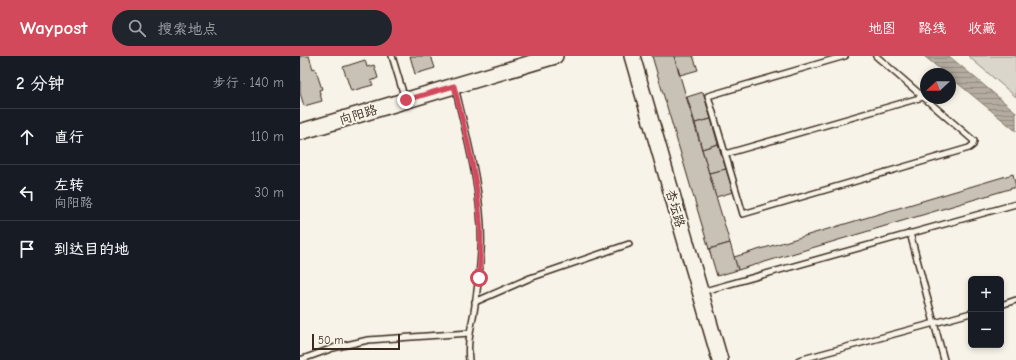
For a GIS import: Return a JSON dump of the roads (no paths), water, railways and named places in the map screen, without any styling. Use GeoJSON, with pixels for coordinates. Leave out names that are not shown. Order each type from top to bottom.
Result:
{"type":"FeatureCollection","features":[{"type":"Feature","properties":{"kind":"street","name":"向阳路"},"geometry":{"type":"LineString","coordinates":[[300,132],[555,56]]}},
{"type":"Feature","properties":{"kind":"street","name":"杏坛路"},"geometry":{"type":"LineString","coordinates":[[632,56],[720,360]]}},
{"type":"Feature","properties":{"kind":"lane"},"geometry":{"type":"LineString","coordinates":[[392,56],[406,100]]}},
{"type":"Feature","properties":{"kind":"lane"},"geometry":{"type":"LineString","coordinates":[[844,56],[708,96],[743,214],[969,148],[973,145],[974,141],[931,104]]}},
{"type":"Feature","properties":{"kind":"lane"},"geometry":{"type":"LineString","coordinates":[[876,56],[920,94]]}},
{"type":"Feature","properties":{"kind":"lane"},"geometry":{"type":"LineString","coordinates":[[454,86],[467,137],[480,221],[481,250],[479,278],[470,333],[468,354],[469,360]]}},
{"type":"Feature","properties":{"kind":"lane"},"geometry":{"type":"LineString","coordinates":[[725,154],[920,98]]}},
{"type":"Feature","properties":{"kind":"lane"},"geometry":{"type":"LineString","coordinates":[[700,292],[1016,204]]}},
{"type":"Feature","properties":{"kind":"lane"},"geometry":{"type":"LineString","coordinates":[[910,233],[944,360]]}},
{"type":"Feature","properties":{"kind":"lane"},"geometry":{"type":"LineString","coordinates":[[475,302],[530,278],[628,244]]}},
{"type":"Feature","properties":{"kind":"lane"},"geometry":{"type":"LineString","coordinates":[[1004,303],[1016,300]]}},
{"type":"Feature","properties":{"kind":"lane"},"geometry":{"type":"LineString","coordinates":[[800,360],[968,314]]}},
{"type":"Feature","properties":{"kind":"lane"},"geometry":{"type":"LineString","coordinates":[[300,360],[333,348],[368,340],[470,333]]}}]}
